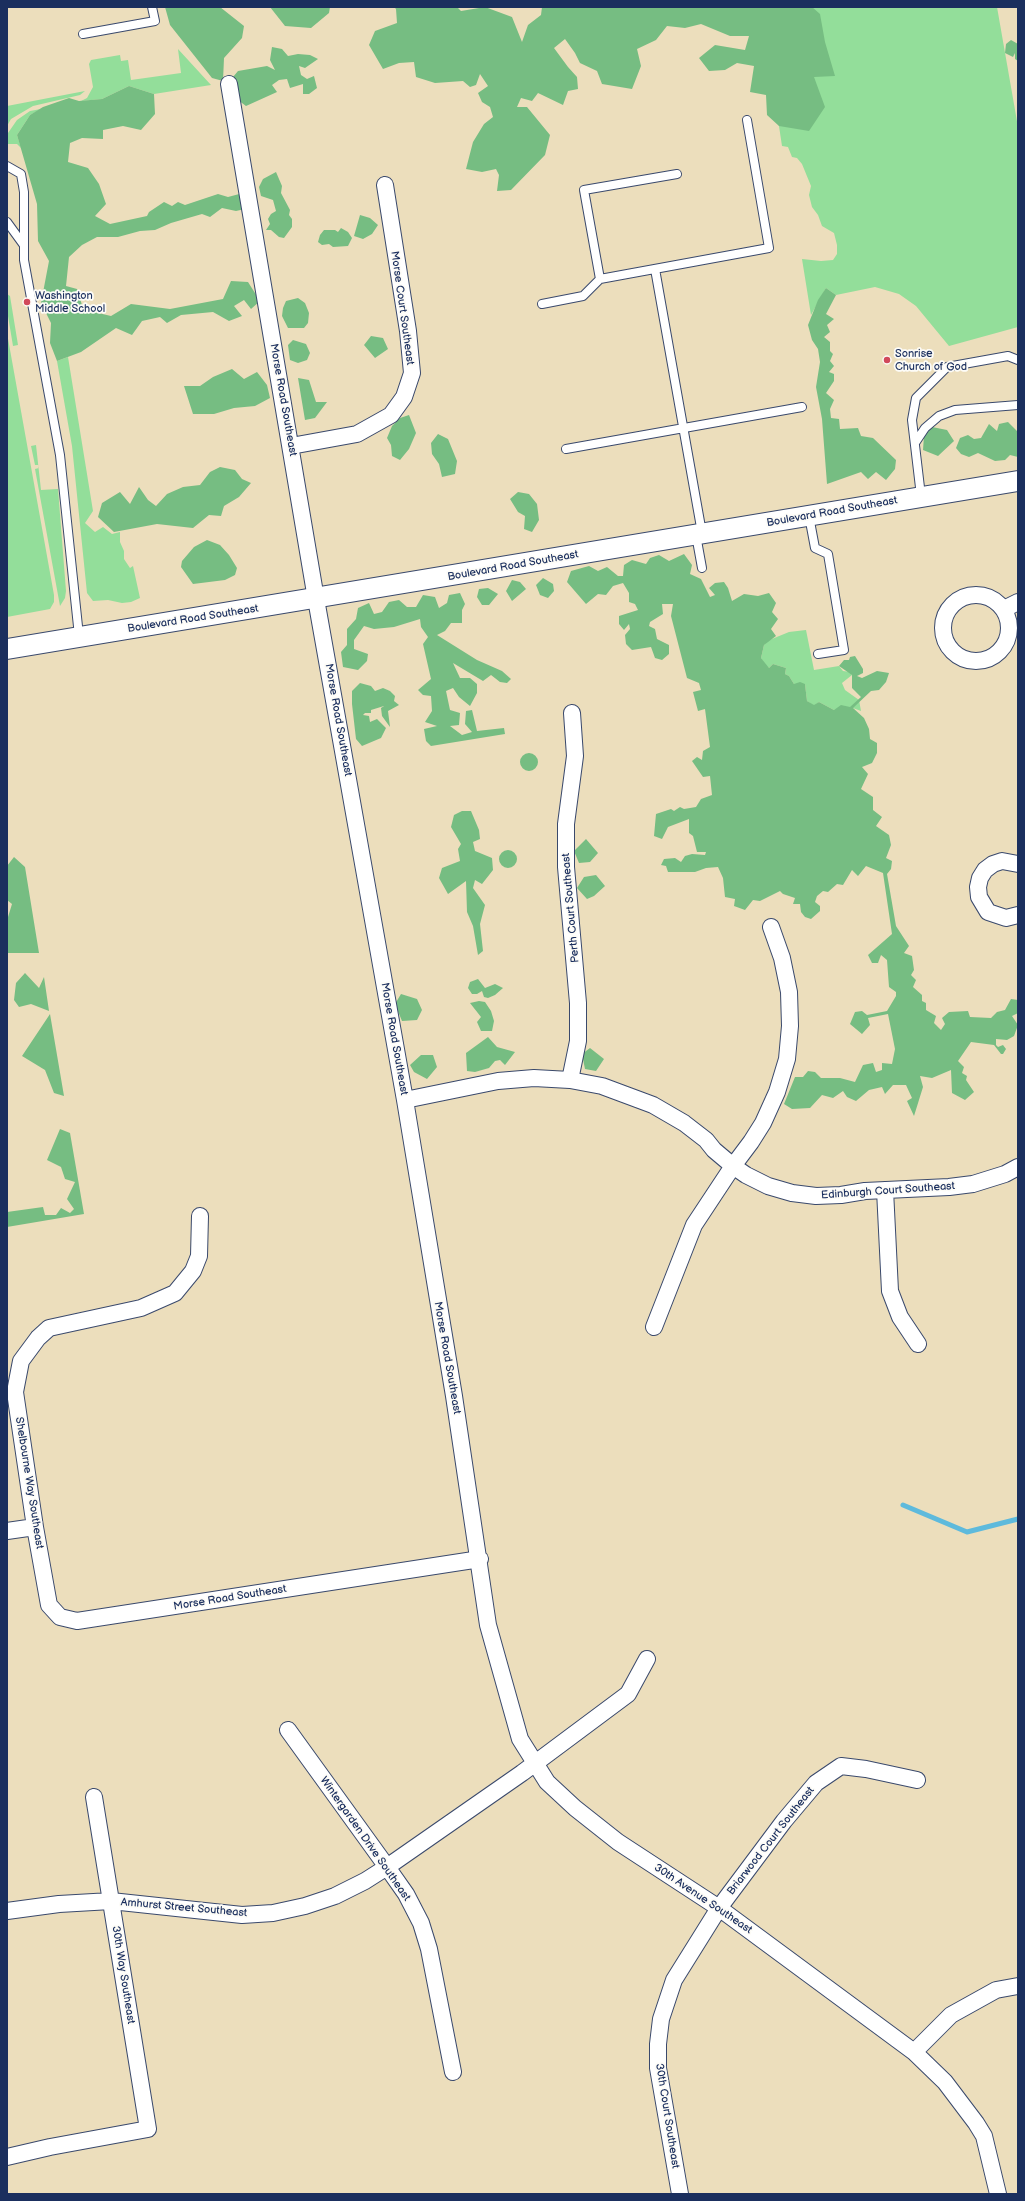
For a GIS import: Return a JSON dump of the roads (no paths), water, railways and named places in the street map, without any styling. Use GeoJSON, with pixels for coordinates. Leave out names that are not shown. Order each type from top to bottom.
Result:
{"type":"FeatureCollection","features":[{"type":"Feature","properties":{"kind":"street","name":"Morse Road Southeast"},"geometry":{"type":"LineString","coordinates":[[49,1605],[60,1617],[76,1621],[480,1559],[405,1100],[316,599],[229,84]]}},
{"type":"Feature","properties":{"kind":"street","name":"Morse Court Southeast"},"geometry":{"type":"LineString","coordinates":[[291,446],[357,434],[391,415],[404,397],[412,373],[408,332],[385,185]]}},
{"type":"Feature","properties":{"kind":"street","name":"Boulevard Road Southeast"},"geometry":{"type":"LineString","coordinates":[[7,650],[79,636],[316,599],[1018,481]]}},
{"type":"Feature","properties":{"kind":"street"},"geometry":{"type":"LineString","coordinates":[[976,594],[986,596],[996,601],[1004,609],[1008,620],[1009,631],[1006,642],[1000,652],[991,658],[980,662],[969,661],[958,657],[950,650],[944,640],[942,624],[948,609],[955,601],[965,596],[976,594]]}},
{"type":"Feature","properties":{"kind":"street"},"geometry":{"type":"LineString","coordinates":[[1004,609],[1018,602]]}},
{"type":"Feature","properties":{"kind":"street","name":"Perth Court Southeast"},"geometry":{"type":"LineString","coordinates":[[570,1080],[578,1041],[578,1003],[566,867],[566,824],[575,756],[572,713]]}},
{"type":"Feature","properties":{"kind":"street"},"geometry":{"type":"LineString","coordinates":[[1018,864],[1002,861],[993,864],[985,870],[980,878],[978,887],[979,897],[988,912],[996,916],[1006,918],[1018,915]]}},
{"type":"Feature","properties":{"kind":"street"},"geometry":{"type":"LineString","coordinates":[[654,1327],[694,1225],[732,1166],[763,1123],[777,1092],[786,1059],[790,1026],[789,992],[782,958],[771,927]]}},
{"type":"Feature","properties":{"kind":"street","name":"Edinburgh Court Southeast"},"geometry":{"type":"LineString","coordinates":[[405,1100],[498,1081],[534,1078],[570,1080],[602,1086],[653,1105],[695,1131],[732,1166],[768,1186],[792,1193],[816,1196],[974,1184],[1005,1174],[1018,1167]]}},
{"type":"Feature","properties":{"kind":"street"},"geometry":{"type":"LineString","coordinates":[[885,1190],[890,1291],[900,1317],[918,1344]]}},
{"type":"Feature","properties":{"kind":"street"},"geometry":{"type":"LineString","coordinates":[[14,1360],[49,1328],[141,1308],[175,1293],[192,1271],[199,1256],[200,1216]]}},
{"type":"Feature","properties":{"kind":"street","name":"Shelbourne Way Southeast"},"geometry":{"type":"LineString","coordinates":[[14,1360],[14,1392],[49,1605]]}},
{"type":"Feature","properties":{"kind":"street"},"geometry":{"type":"LineString","coordinates":[[7,1531],[35,1527]]}},
{"type":"Feature","properties":{"kind":"street","name":"30th Avenue Southeast"},"geometry":{"type":"LineString","coordinates":[[480,1559],[488,1625],[520,1739],[548,1782],[575,1808],[618,1842],[719,1908],[914,2052],[945,2082],[984,2136],[998,2194]]}},
{"type":"Feature","properties":{"kind":"street","name":"Amhurst Street Southeast"},"geometry":{"type":"LineString","coordinates":[[7,1911],[58,1904],[111,1902],[242,1915],[272,1914],[335,1896],[365,1881],[387,1867],[536,1763],[628,1694],[647,1659]]}},
{"type":"Feature","properties":{"kind":"street","name":"Wintergarden Drive Southeast"},"geometry":{"type":"LineString","coordinates":[[288,1730],[406,1894],[421,1923],[429,1949],[453,2072]]}},
{"type":"Feature","properties":{"kind":"street","name":"Briarwood Court Southeast"},"geometry":{"type":"LineString","coordinates":[[719,1908],[784,1821],[816,1783],[841,1766],[866,1769],[917,1780]]}},
{"type":"Feature","properties":{"kind":"street","name":"30th Way Southeast"},"geometry":{"type":"LineString","coordinates":[[7,2157],[50,2147],[148,2129],[94,1797]]}},
{"type":"Feature","properties":{"kind":"street","name":"30th Court Southeast"},"geometry":{"type":"LineString","coordinates":[[680,2194],[658,2068],[658,2044],[661,2019],[674,1980],[719,1908]]}},
{"type":"Feature","properties":{"kind":"street"},"geometry":{"type":"LineString","coordinates":[[914,2052],[951,2015],[996,1990],[1018,1986]]}},
{"type":"Feature","properties":{"kind":"lane"},"geometry":{"type":"LineString","coordinates":[[83,34],[155,21],[152,7]]}},
{"type":"Feature","properties":{"kind":"lane"},"geometry":{"type":"LineString","coordinates":[[542,304],[583,296],[600,278],[770,248],[747,120]]}},
{"type":"Feature","properties":{"kind":"lane"},"geometry":{"type":"LineString","coordinates":[[7,166],[21,174],[24,192],[24,260],[60,456],[79,636]]}},
{"type":"Feature","properties":{"kind":"lane"},"geometry":{"type":"LineString","coordinates":[[600,278],[584,190],[677,174]]}},
{"type":"Feature","properties":{"kind":"lane"},"geometry":{"type":"LineString","coordinates":[[7,222],[23,244]]}},
{"type":"Feature","properties":{"kind":"lane"},"geometry":{"type":"LineString","coordinates":[[655,269],[683,428],[699,535],[702,568]]}},
{"type":"Feature","properties":{"kind":"lane"},"geometry":{"type":"LineString","coordinates":[[921,497],[912,420],[916,398],[947,367],[1008,356],[1018,360]]}},
{"type":"Feature","properties":{"kind":"lane"},"geometry":{"type":"LineString","coordinates":[[915,443],[925,428],[939,416],[955,410],[1018,405]]}},
{"type":"Feature","properties":{"kind":"lane"},"geometry":{"type":"LineString","coordinates":[[566,449],[802,407]]}},
{"type":"Feature","properties":{"kind":"lane"},"geometry":{"type":"LineString","coordinates":[[809,516],[815,548],[828,554],[844,650],[818,654]]}},
{"type":"Feature","properties":{"kind":"waterway"},"geometry":{"type":"LineString","coordinates":[[903,1505],[967,1532],[1018,1519]]}},
{"type":"Feature","properties":{"kind":"place","name":"Washington Middle School"},"geometry":{"type":"Point","coordinates":[27,302]}},
{"type":"Feature","properties":{"kind":"place","name":"Sonrise Church of God"},"geometry":{"type":"Point","coordinates":[887,360]}}]}
